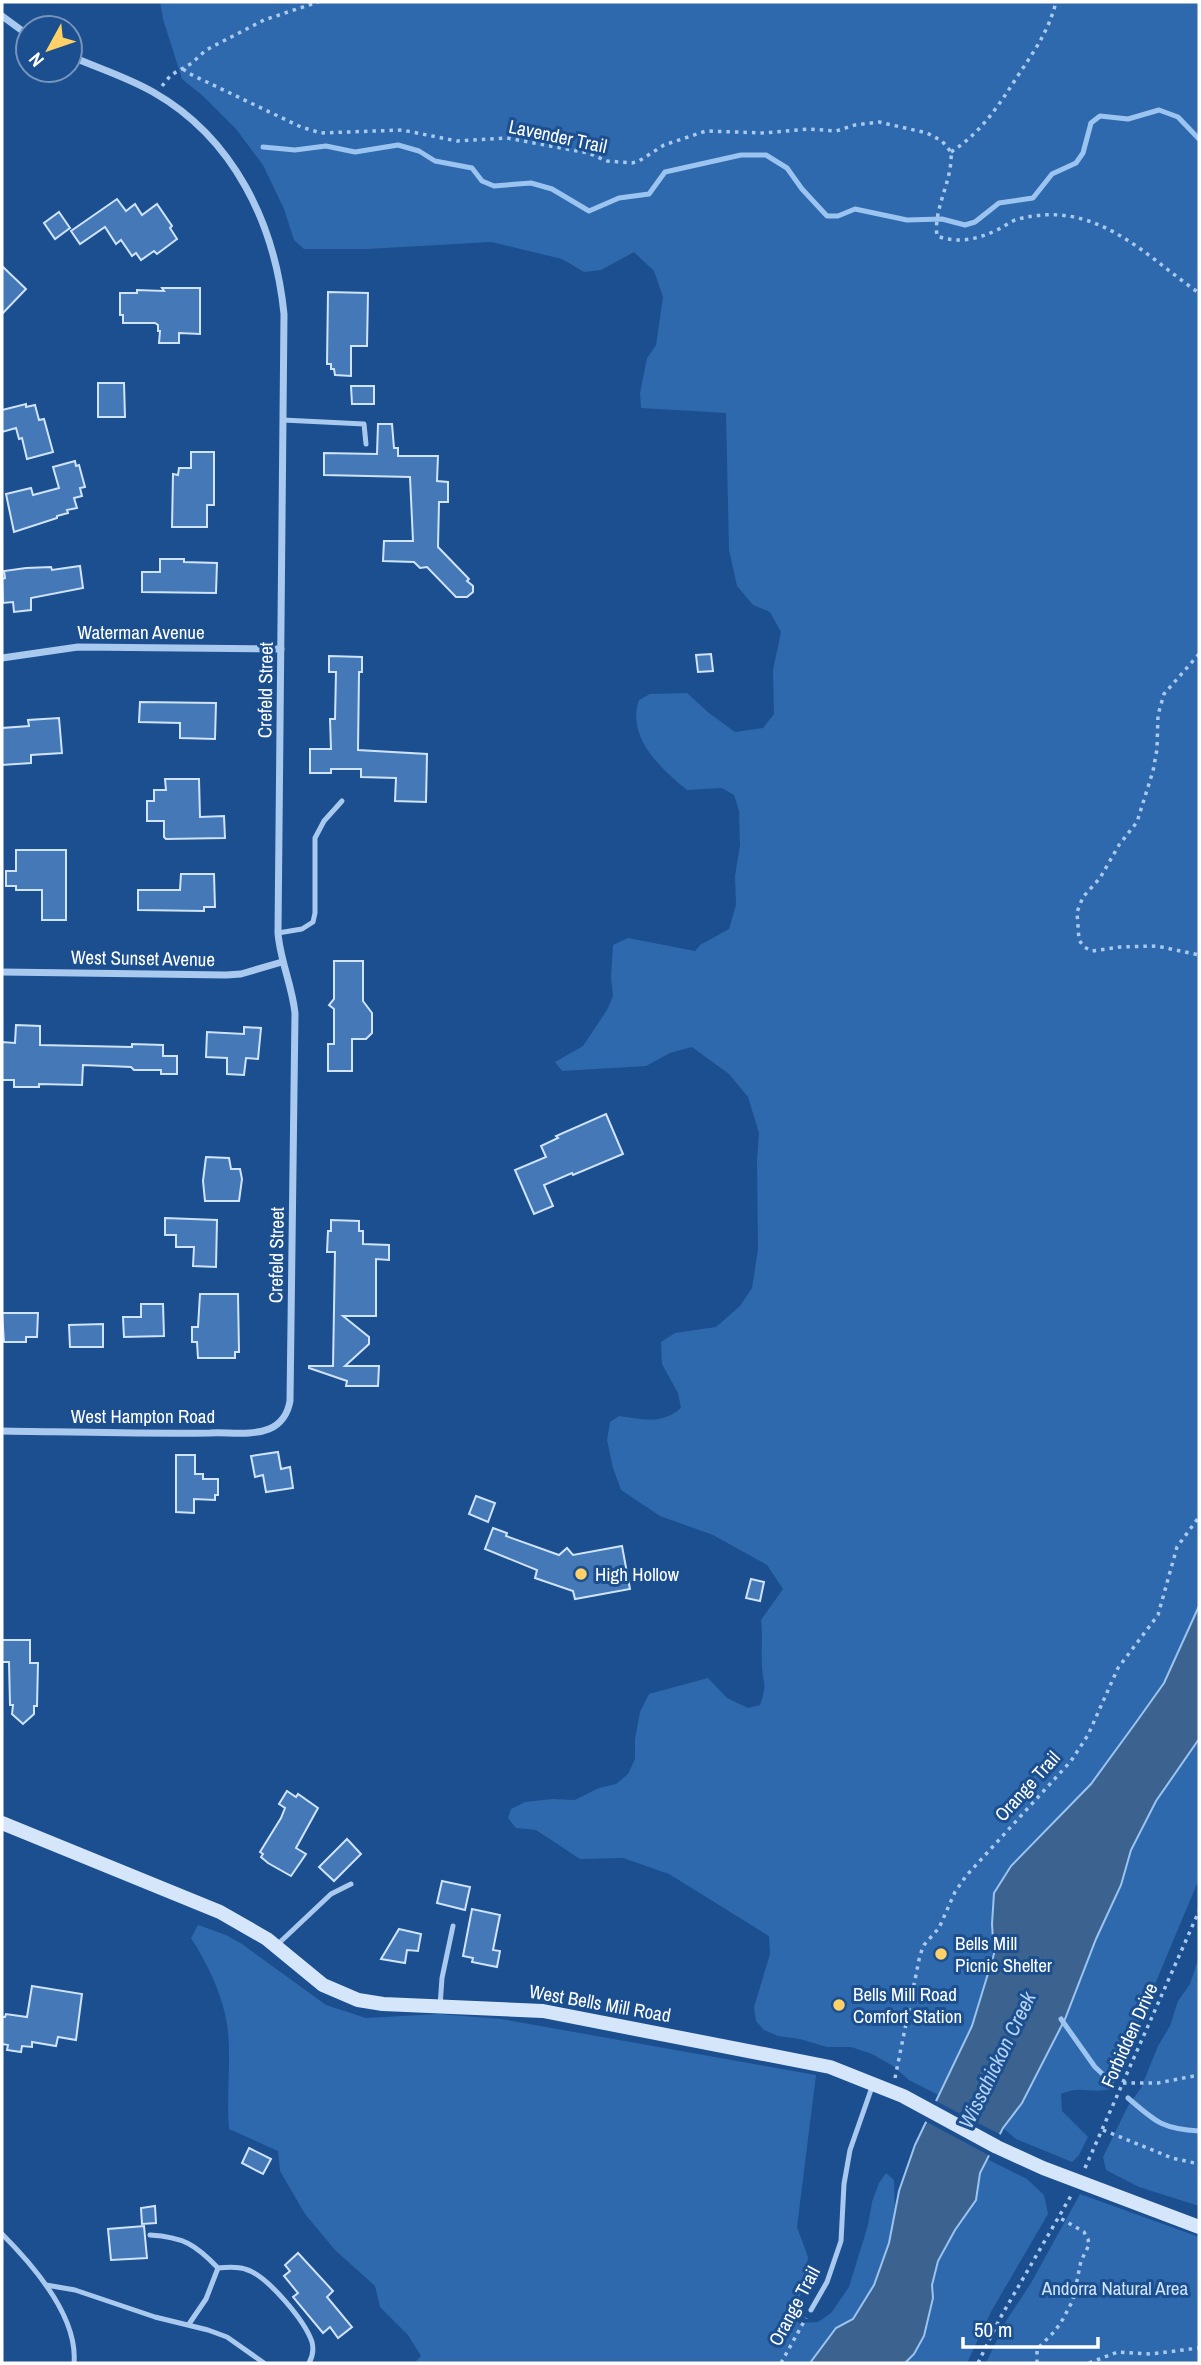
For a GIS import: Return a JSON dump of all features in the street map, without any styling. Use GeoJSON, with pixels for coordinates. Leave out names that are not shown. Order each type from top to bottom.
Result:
{"type":"FeatureCollection","features":[{"type":"Feature","properties":{"kind":"street","name":"Crefeld Street"},"geometry":{"type":"LineString","coordinates":[[84,62],[155,93],[212,139],[231,163],[261,215],[278,269],[282,294],[284,314],[278,933],[282,962],[291,988],[295,1013],[290,1401],[281,1421]]}},
{"type":"Feature","properties":{"kind":"street","name":"Waterman Avenue"},"geometry":{"type":"LineString","coordinates":[[2,658],[78,648],[281,649]]}},
{"type":"Feature","properties":{"kind":"street","name":"West Sunset Avenue"},"geometry":{"type":"LineString","coordinates":[[2,972],[226,975],[241,974],[282,962]]}},
{"type":"Feature","properties":{"kind":"street","name":"West Hampton Road"},"geometry":{"type":"LineString","coordinates":[[2,1431],[260,1432],[281,1421]]}},
{"type":"Feature","properties":{"kind":"street","name":"West Bells Mill Road"},"geometry":{"type":"LineString","coordinates":[[2,1823],[202,1904],[254,1930],[314,1978],[346,1996],[383,2004],[523,2008],[588,2018],[822,2065],[903,2096],[1020,2158],[1199,2227]]}},
{"type":"Feature","properties":{"kind":"lane"},"geometry":{"type":"LineString","coordinates":[[283,420],[364,424],[366,444]]}},
{"type":"Feature","properties":{"kind":"lane"},"geometry":{"type":"LineString","coordinates":[[278,933],[302,929],[313,922],[315,838],[324,821],[342,801]]}},
{"type":"Feature","properties":{"kind":"lane"},"geometry":{"type":"LineString","coordinates":[[276,1947],[331,1894],[351,1884]]}},
{"type":"Feature","properties":{"kind":"lane"},"geometry":{"type":"LineString","coordinates":[[440,2006],[442,1978],[453,1926]]}},
{"type":"Feature","properties":{"kind":"lane","name":"Orange Trail"},"geometry":{"type":"LineString","coordinates":[[811,2310],[827,2282],[841,2241],[844,2184],[850,2150],[873,2083]]}},
{"type":"Feature","properties":{"kind":"lane"},"geometry":{"type":"LineString","coordinates":[[2,2234],[46,2286],[70,2331],[75,2347],[74,2363]]}},
{"type":"Feature","properties":{"kind":"lane"},"geometry":{"type":"LineString","coordinates":[[150,2235],[181,2239],[193,2245],[218,2268],[245,2269],[268,2284],[308,2332],[313,2352],[309,2363]]}},
{"type":"Feature","properties":{"kind":"lane"},"geometry":{"type":"LineString","coordinates":[[189,2324],[206,2299],[218,2268]]}},
{"type":"Feature","properties":{"kind":"lane"},"geometry":{"type":"LineString","coordinates":[[46,2286],[75,2290],[227,2337],[264,2363]]}},
{"type":"Feature","properties":{"kind":"path"},"geometry":{"type":"LineString","coordinates":[[155,93],[171,75],[206,50],[264,20],[318,2]]}},
{"type":"Feature","properties":{"kind":"path"},"geometry":{"type":"LineString","coordinates":[[1056,2],[1051,23],[1038,47],[992,116],[978,132],[951,152],[950,172],[939,207],[936,232],[940,237],[970,240],[996,231],[1016,219],[1070,216],[1104,226],[1126,237],[1199,293]]}},
{"type":"Feature","properties":{"kind":"path","name":"Lavender Trail"},"geometry":{"type":"LineString","coordinates":[[183,69],[301,127],[321,133],[402,130],[457,141],[508,138],[588,153],[607,161],[632,163],[664,145],[706,131],[836,131],[879,122],[927,133],[942,141],[951,152]]}},
{"type":"Feature","properties":{"kind":"path"},"geometry":{"type":"LineString","coordinates":[[1199,654],[1164,694],[1158,715],[1153,771],[1137,822],[1119,845],[1100,878],[1080,902],[1077,912],[1078,936],[1081,943],[1092,951],[1157,946],[1199,955]]}},
{"type":"Feature","properties":{"kind":"path","name":"Orange Trail"},"geometry":{"type":"LineString","coordinates":[[894,2079],[924,1945],[939,1928],[955,1892],[966,1876],[1071,1761],[1088,1735],[1118,1668],[1158,1615],[1177,1547],[1199,1517]]}},
{"type":"Feature","properties":{"kind":"path","name":"Forbidden Drive"},"geometry":{"type":"LineString","coordinates":[[1084,2170],[1199,1911]]}},
{"type":"Feature","properties":{"kind":"path"},"geometry":{"type":"LineString","coordinates":[[1123,2083],[1158,2083],[1199,2075]]}},
{"type":"Feature","properties":{"kind":"path"},"geometry":{"type":"LineString","coordinates":[[1103,2130],[1163,2155],[1199,2164]]}},
{"type":"Feature","properties":{"kind":"path"},"geometry":{"type":"LineString","coordinates":[[978,2363],[999,2320],[1074,2191]]}},
{"type":"Feature","properties":{"kind":"path"},"geometry":{"type":"LineString","coordinates":[[1037,2363],[1037,2349],[1055,2331],[1073,2300],[1081,2261],[1089,2245],[1084,2232],[1060,2217]]}},
{"type":"Feature","properties":{"kind":"path","name":"Orange Trail"},"geometry":{"type":"LineString","coordinates":[[781,2363],[811,2310]]}},
{"type":"Feature","properties":{"kind":"path"},"geometry":{"type":"LineString","coordinates":[[1089,2363],[1118,2352],[1150,2354],[1199,2348]]}},
{"type":"Feature","properties":{"kind":"green space"},"geometry":{"type":"Polygon","coordinates":[[[160,2],[1199,2],[1199,1606],[1164,1683],[1137,1721],[1091,1784],[1012,1866],[994,1893],[994,1954],[972,2026],[938,2095],[909,2080],[893,2066],[872,2054],[851,2047],[827,2047],[778,2036],[764,2030],[756,2021],[754,2007],[770,1954],[769,1936],[669,1874],[623,1858],[580,1859],[536,1830],[516,1828],[508,1818],[511,1809],[525,1802],[575,1800],[599,1788],[616,1784],[628,1774],[635,1759],[635,1739],[640,1712],[649,1694],[708,1678],[727,1698],[748,1708],[760,1705],[764,1688],[761,1620],[783,1589],[767,1565],[713,1535],[660,1516],[621,1490],[607,1440],[610,1422],[619,1416],[659,1419],[681,1408],[678,1393],[662,1364],[661,1342],[675,1333],[716,1327],[740,1306],[752,1288],[758,1249],[759,1133],[748,1097],[729,1074],[692,1047],[670,1053],[646,1066],[562,1071],[555,1062],[583,1046],[607,1010],[613,996],[613,945],[628,938],[695,951],[700,945],[729,929],[736,905],[735,876],[740,845],[739,811],[734,795],[722,788],[687,790],[648,751],[637,727],[636,714],[639,700],[650,694],[687,693],[735,732],[763,728],[774,714],[773,670],[781,632],[770,612],[753,605],[737,586],[729,550],[726,413],[641,408],[640,393],[647,358],[656,345],[663,297],[654,271],[634,252],[601,270],[584,272],[562,259],[491,242],[367,249],[304,249],[294,240],[284,209],[263,165],[236,129],[182,79],[160,2]]]}},
{"type":"Feature","properties":{"kind":"green space"},"geometry":{"type":"Polygon","coordinates":[[[1199,1739],[1199,1879],[1111,2089],[1074,2090],[1061,2094],[1062,2111],[1088,2137],[1079,2155],[1072,2162],[1016,2139],[1003,2128],[1022,2103],[1065,2019],[1096,1939],[1121,1885],[1131,1850],[1156,1801],[1199,1739]]]}},
{"type":"Feature","properties":{"kind":"green space"},"geometry":{"type":"Polygon","coordinates":[[[198,1925],[242,1944],[326,2005],[366,2018],[438,2014],[501,2019],[816,2075],[797,2227],[808,2257],[803,2289],[791,2317],[799,2323],[818,2322],[831,2313],[849,2287],[868,2225],[872,2202],[886,2173],[894,2180],[895,2213],[889,2243],[874,2286],[853,2319],[836,2328],[810,2363],[414,2363],[421,2356],[408,2335],[380,2307],[375,2286],[335,2250],[305,2214],[280,2171],[278,2151],[229,2129],[227,2024],[213,1979],[191,1938],[198,1925]]]}},
{"type":"Feature","properties":{"kind":"green space"},"geometry":{"type":"Polygon","coordinates":[[[1199,1957],[1199,2206],[1139,2187],[1106,2170],[1103,2157],[1128,2106],[1141,2088],[1158,2046],[1170,2026],[1178,2001],[1190,1984],[1199,1957]]]}},
{"type":"Feature","properties":{"kind":"green space"},"geometry":{"type":"Polygon","coordinates":[[[987,2159],[1027,2179],[1044,2195],[1048,2214],[992,2310],[967,2363],[905,2363],[914,2354],[933,2298],[932,2285],[938,2261],[976,2200],[980,2173],[987,2159]]]}},
{"type":"Feature","properties":{"kind":"green space","name":"Andorra Natural Area"},"geometry":{"type":"Polygon","coordinates":[[[1080,2194],[1199,2237],[1199,2363],[986,2363],[1006,2321],[1031,2283],[1080,2194]]]}},
{"type":"Feature","properties":{"kind":"water","name":"Wissahickon Creek"},"geometry":{"type":"Polygon","coordinates":[[[1199,1606],[1199,1739],[1156,1801],[1131,1850],[1121,1885],[1096,1939],[1065,2019],[1022,2103],[1003,2128],[980,2173],[976,2200],[938,2261],[924,2336],[914,2354],[905,2363],[810,2363],[836,2328],[853,2319],[874,2285],[889,2243],[899,2191],[915,2145],[972,2026],[994,1954],[994,1893],[1011,1866],[1091,1784],[1137,1721],[1164,1683],[1199,1606]]]}},
{"type":"Feature","properties":{"kind":"pier"},"geometry":{"type":"Polygon","coordinates":[[[932,2099],[1003,2136],[992,2157],[923,2120],[932,2099]]]}},
{"type":"Feature","properties":{"kind":"building"},"geometry":{"type":"Polygon","coordinates":[[[117,199],[126,211],[135,204],[142,215],[157,204],[172,226],[170,228],[177,239],[157,254],[154,251],[141,260],[136,253],[132,256],[121,240],[116,244],[105,227],[80,244],[71,231],[117,199]]]}},
{"type":"Feature","properties":{"kind":"building"},"geometry":{"type":"Polygon","coordinates":[[[59,212],[70,228],[55,239],[44,223],[59,212]]]}},
{"type":"Feature","properties":{"kind":"building"},"geometry":{"type":"Polygon","coordinates":[[[2,266],[26,289],[2,314],[2,266]]]}},
{"type":"Feature","properties":{"kind":"building"},"geometry":{"type":"Polygon","coordinates":[[[162,288],[200,288],[200,334],[179,333],[179,343],[159,343],[160,331],[155,323],[123,323],[123,315],[120,315],[120,293],[137,293],[137,290],[164,291],[162,288]]]}},
{"type":"Feature","properties":{"kind":"building"},"geometry":{"type":"Polygon","coordinates":[[[328,292],[368,293],[367,346],[351,346],[351,376],[335,375],[331,364],[327,364],[328,292]]]}},
{"type":"Feature","properties":{"kind":"building"},"geometry":{"type":"Polygon","coordinates":[[[98,383],[124,383],[125,417],[98,417],[98,383]]]}},
{"type":"Feature","properties":{"kind":"building"},"geometry":{"type":"Polygon","coordinates":[[[351,386],[374,386],[374,404],[352,404],[351,386]]]}},
{"type":"Feature","properties":{"kind":"building"},"geometry":{"type":"Polygon","coordinates":[[[26,404],[26,407],[35,405],[39,420],[44,419],[53,452],[27,459],[22,438],[19,439],[16,428],[2,432],[2,410],[26,404]]]}},
{"type":"Feature","properties":{"kind":"building"},"geometry":{"type":"Polygon","coordinates":[[[378,424],[392,424],[394,448],[398,448],[398,456],[438,456],[437,481],[448,482],[448,502],[439,502],[438,547],[469,579],[467,581],[473,586],[473,592],[467,597],[456,597],[427,567],[420,568],[414,562],[383,561],[384,541],[413,541],[410,477],[324,475],[324,453],[377,454],[378,424]]]}},
{"type":"Feature","properties":{"kind":"building"},"geometry":{"type":"Polygon","coordinates":[[[191,452],[214,452],[214,505],[207,505],[207,527],[172,527],[173,474],[178,475],[179,468],[191,468],[191,452]]]}},
{"type":"Feature","properties":{"kind":"building"},"geometry":{"type":"Polygon","coordinates":[[[75,461],[76,466],[79,465],[85,487],[80,488],[82,496],[74,498],[77,508],[67,510],[68,513],[57,518],[14,532],[6,494],[31,488],[33,495],[59,488],[53,467],[75,461]]]}},
{"type":"Feature","properties":{"kind":"building"},"geometry":{"type":"Polygon","coordinates":[[[160,559],[217,563],[216,593],[142,592],[142,572],[160,572],[160,559]]]}},
{"type":"Feature","properties":{"kind":"building"},"geometry":{"type":"Polygon","coordinates":[[[80,566],[83,588],[31,598],[31,610],[14,612],[13,602],[3,603],[4,571],[51,567],[52,570],[80,566]]]}},
{"type":"Feature","properties":{"kind":"building"},"geometry":{"type":"Polygon","coordinates":[[[711,654],[713,671],[698,672],[696,655],[711,654]]]}},
{"type":"Feature","properties":{"kind":"building"},"geometry":{"type":"Polygon","coordinates":[[[329,656],[362,657],[362,672],[359,672],[358,750],[427,754],[426,802],[395,801],[396,778],[361,777],[361,769],[331,769],[331,773],[310,773],[310,749],[331,749],[330,719],[335,719],[336,672],[329,672],[329,656]]]}},
{"type":"Feature","properties":{"kind":"building"},"geometry":{"type":"Polygon","coordinates":[[[140,702],[216,703],[215,739],[180,738],[180,723],[139,722],[140,702]]]}},
{"type":"Feature","properties":{"kind":"building"},"geometry":{"type":"Polygon","coordinates":[[[59,718],[62,753],[31,755],[31,763],[2,765],[2,728],[29,726],[28,720],[59,718]]]}},
{"type":"Feature","properties":{"kind":"building"},"geometry":{"type":"Polygon","coordinates":[[[165,779],[199,779],[200,817],[224,816],[225,838],[166,839],[164,821],[147,821],[147,801],[154,801],[154,790],[166,790],[165,779]]]}},
{"type":"Feature","properties":{"kind":"building"},"geometry":{"type":"Polygon","coordinates":[[[16,850],[66,850],[66,920],[42,920],[42,890],[16,890],[16,886],[6,886],[6,871],[16,871],[16,850]]]}},
{"type":"Feature","properties":{"kind":"building"},"geometry":{"type":"Polygon","coordinates":[[[181,874],[214,874],[215,907],[204,907],[204,911],[138,910],[138,890],[180,890],[181,874]]]}},
{"type":"Feature","properties":{"kind":"building"},"geometry":{"type":"Polygon","coordinates":[[[334,961],[363,961],[363,1001],[372,1013],[372,1033],[366,1039],[352,1039],[352,1071],[328,1071],[328,1044],[334,1044],[334,1009],[329,1005],[334,999],[334,961]]]}},
{"type":"Feature","properties":{"kind":"building"},"geometry":{"type":"Polygon","coordinates":[[[16,1025],[40,1026],[40,1045],[163,1045],[163,1056],[177,1056],[177,1074],[161,1074],[161,1070],[134,1070],[131,1067],[83,1065],[82,1085],[39,1084],[39,1087],[14,1087],[14,1080],[2,1080],[2,1042],[15,1043],[16,1025]]]}},
{"type":"Feature","properties":{"kind":"building"},"geometry":{"type":"Polygon","coordinates":[[[244,1027],[261,1028],[258,1059],[246,1058],[244,1075],[227,1074],[227,1058],[206,1057],[207,1032],[244,1034],[244,1027]]]}},
{"type":"Feature","properties":{"kind":"building"},"geometry":{"type":"Polygon","coordinates":[[[606,1114],[623,1154],[544,1185],[553,1206],[534,1214],[515,1170],[546,1157],[541,1146],[558,1138],[556,1136],[606,1114]]]}},
{"type":"Feature","properties":{"kind":"building"},"geometry":{"type":"Polygon","coordinates":[[[206,1157],[229,1158],[231,1169],[240,1169],[242,1179],[239,1201],[205,1201],[203,1181],[206,1157]]]}},
{"type":"Feature","properties":{"kind":"building"},"geometry":{"type":"Polygon","coordinates":[[[165,1218],[217,1220],[216,1267],[193,1266],[194,1247],[176,1247],[176,1235],[165,1235],[165,1218]]]}},
{"type":"Feature","properties":{"kind":"building"},"geometry":{"type":"Polygon","coordinates":[[[331,1220],[359,1221],[359,1231],[363,1231],[363,1244],[389,1245],[389,1260],[376,1259],[376,1316],[343,1316],[369,1337],[369,1344],[345,1366],[379,1366],[378,1386],[346,1386],[347,1381],[309,1368],[333,1366],[335,1252],[327,1252],[331,1220]]]}},
{"type":"Feature","properties":{"kind":"building"},"geometry":{"type":"Polygon","coordinates":[[[200,1294],[238,1294],[239,1352],[235,1352],[235,1358],[198,1358],[197,1342],[192,1342],[192,1327],[198,1327],[200,1294]]]}},
{"type":"Feature","properties":{"kind":"building"},"geometry":{"type":"Polygon","coordinates":[[[141,1304],[163,1304],[164,1336],[124,1337],[123,1317],[141,1317],[141,1304]]]}},
{"type":"Feature","properties":{"kind":"building"},"geometry":{"type":"Polygon","coordinates":[[[2,1313],[38,1313],[37,1337],[26,1337],[26,1342],[4,1342],[2,1313]]]}},
{"type":"Feature","properties":{"kind":"building"},"geometry":{"type":"Polygon","coordinates":[[[103,1324],[103,1347],[70,1347],[69,1325],[103,1324]]]}},
{"type":"Feature","properties":{"kind":"building"},"geometry":{"type":"Polygon","coordinates":[[[278,1452],[281,1469],[290,1467],[293,1488],[266,1492],[263,1475],[255,1477],[251,1456],[278,1452]]]}},
{"type":"Feature","properties":{"kind":"building"},"geometry":{"type":"Polygon","coordinates":[[[176,1455],[195,1455],[195,1474],[203,1474],[203,1479],[218,1479],[218,1495],[215,1495],[215,1500],[194,1499],[194,1513],[176,1512],[176,1455]]]}},
{"type":"Feature","properties":{"kind":"building"},"geometry":{"type":"Polygon","coordinates":[[[476,1496],[495,1503],[488,1522],[469,1514],[476,1496]]]}},
{"type":"Feature","properties":{"kind":"building","name":"High Hollow"},"geometry":{"type":"Polygon","coordinates":[[[493,1528],[507,1533],[506,1536],[559,1555],[567,1548],[573,1555],[622,1546],[630,1589],[575,1599],[573,1591],[535,1578],[537,1570],[485,1549],[493,1528]]]}},
{"type":"Feature","properties":{"kind":"building"},"geometry":{"type":"Polygon","coordinates":[[[751,1579],[764,1582],[760,1601],[746,1598],[751,1579]]]}},
{"type":"Feature","properties":{"kind":"building"},"geometry":{"type":"Polygon","coordinates":[[[2,1640],[30,1640],[30,1663],[38,1663],[37,1706],[34,1706],[34,1714],[23,1724],[12,1714],[9,1662],[2,1662],[2,1640]]]}},
{"type":"Feature","properties":{"kind":"building"},"geometry":{"type":"Polygon","coordinates":[[[287,1791],[296,1797],[298,1794],[318,1808],[296,1848],[306,1854],[291,1876],[268,1863],[261,1857],[263,1854],[260,1852],[281,1818],[285,1808],[279,1804],[287,1791]]]}},
{"type":"Feature","properties":{"kind":"building"},"geometry":{"type":"Polygon","coordinates":[[[347,1839],[361,1854],[334,1881],[319,1867],[347,1839]]]}},
{"type":"Feature","properties":{"kind":"building"},"geometry":{"type":"Polygon","coordinates":[[[442,1881],[470,1887],[465,1910],[437,1903],[442,1881]]]}},
{"type":"Feature","properties":{"kind":"building"},"geometry":{"type":"Polygon","coordinates":[[[472,1909],[500,1915],[493,1950],[500,1951],[497,1967],[472,1962],[473,1958],[463,1956],[472,1909]]]}},
{"type":"Feature","properties":{"kind":"building"},"geometry":{"type":"Polygon","coordinates":[[[399,1929],[421,1934],[418,1951],[407,1950],[405,1963],[381,1959],[399,1929]]]}},
{"type":"Feature","properties":{"kind":"building"},"geometry":{"type":"Polygon","coordinates":[[[32,1986],[82,1994],[76,2040],[58,2037],[56,2046],[32,2042],[32,2047],[22,2046],[21,2052],[7,2050],[8,2045],[2,2044],[2,2017],[6,2014],[27,2017],[32,1986]]]}},
{"type":"Feature","properties":{"kind":"building"},"geometry":{"type":"Polygon","coordinates":[[[249,2148],[271,2159],[263,2174],[242,2163],[249,2148]]]}},
{"type":"Feature","properties":{"kind":"building"},"geometry":{"type":"Polygon","coordinates":[[[155,2206],[156,2223],[142,2224],[141,2208],[155,2206]]]}},
{"type":"Feature","properties":{"kind":"building"},"geometry":{"type":"Polygon","coordinates":[[[144,2226],[147,2258],[111,2260],[108,2229],[144,2226]]]}},
{"type":"Feature","properties":{"kind":"building"},"geometry":{"type":"Polygon","coordinates":[[[298,2253],[333,2291],[327,2297],[352,2327],[338,2338],[330,2327],[323,2333],[293,2297],[298,2293],[284,2276],[290,2271],[285,2265],[298,2253]]]}},
{"type":"Feature","properties":{"kind":"waterway"},"geometry":{"type":"LineString","coordinates":[[263,147],[295,150],[326,146],[355,152],[398,145],[419,151],[435,161],[472,168],[482,181],[494,186],[531,183],[552,189],[589,211],[619,198],[649,194],[665,172],[741,155],[766,155],[787,168],[827,216],[838,216],[855,209],[907,220],[942,219],[965,225],[975,222],[999,203],[1033,198],[1052,174],[1076,163],[1083,153],[1091,123],[1100,116],[1128,119],[1159,110],[1178,117],[1199,139]]}},
{"type":"Feature","properties":{"kind":"waterway"},"geometry":{"type":"LineString","coordinates":[[1061,2019],[1095,2067],[1111,2082]]}},
{"type":"Feature","properties":{"kind":"waterway"},"geometry":{"type":"LineString","coordinates":[[1128,2098],[1160,2123],[1199,2131]]}},
{"type":"Feature","properties":{"kind":"place","name":"High Hollow"},"geometry":{"type":"Point","coordinates":[581,1574]}},
{"type":"Feature","properties":{"kind":"place","name":"Bells Mill Picnic Shelter"},"geometry":{"type":"Point","coordinates":[941,1954]}},
{"type":"Feature","properties":{"kind":"place","name":"Bells Mill Road Comfort Station"},"geometry":{"type":"Point","coordinates":[839,2005]}}]}
